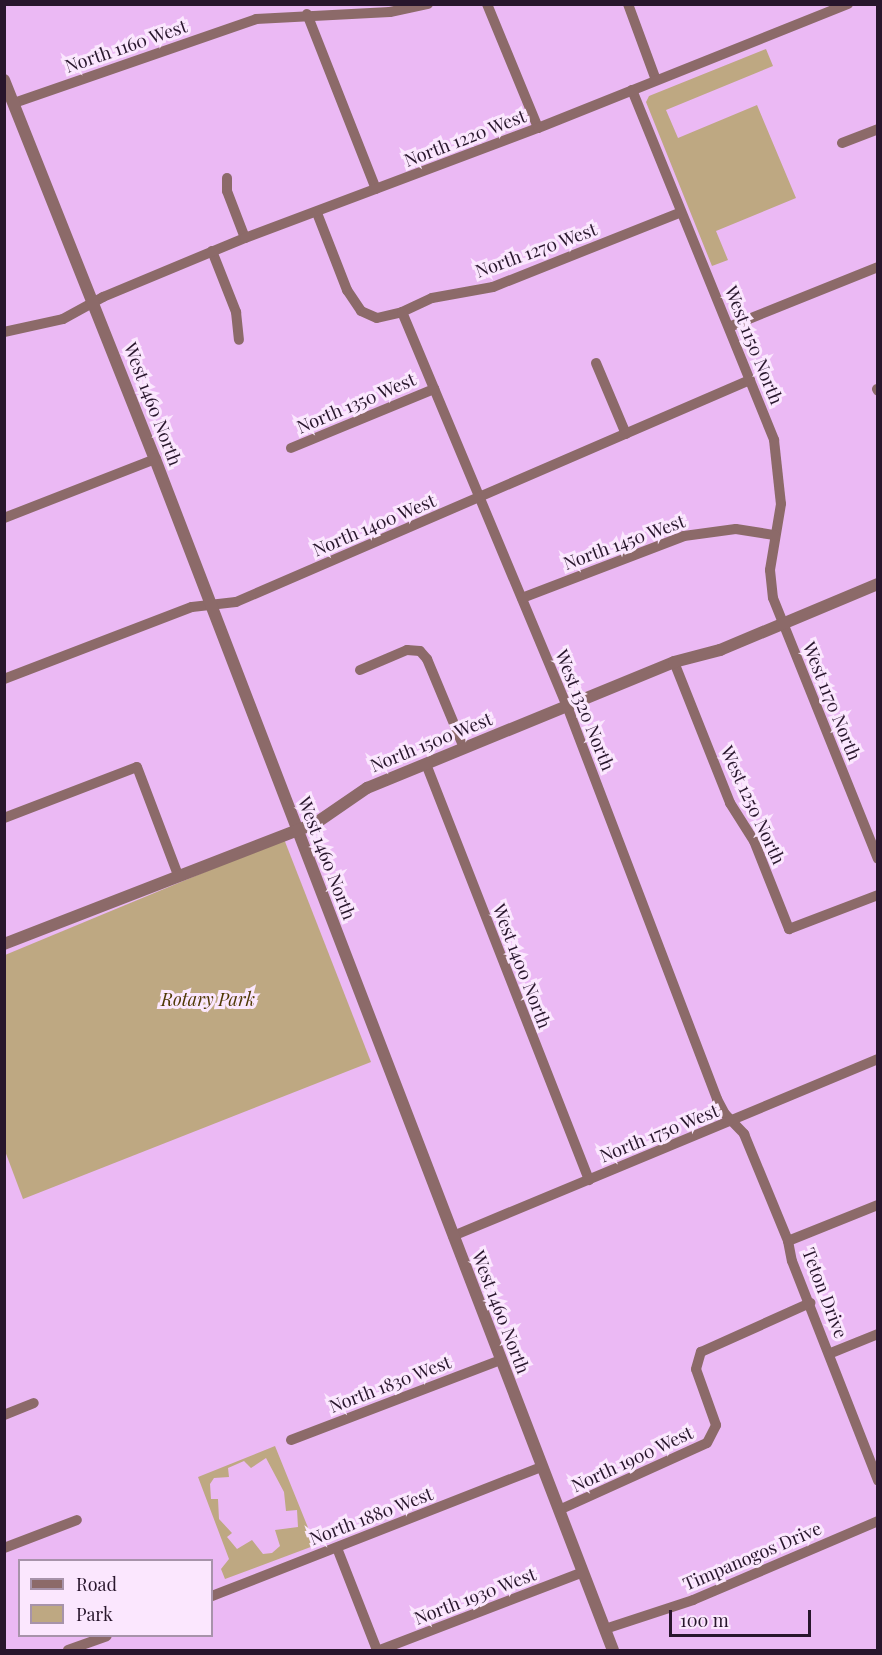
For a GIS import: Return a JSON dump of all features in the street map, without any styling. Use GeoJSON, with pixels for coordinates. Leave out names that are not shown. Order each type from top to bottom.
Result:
{"type":"FeatureCollection","features":[{"type":"Feature","properties":{"kind":"street","name":"North 1160 West"},"geometry":{"type":"LineString","coordinates":[[14,103],[256,19],[307,14],[390,12],[428,4]]}},
{"type":"Feature","properties":{"kind":"street"},"geometry":{"type":"LineString","coordinates":[[487,4],[538,128]]}},
{"type":"Feature","properties":{"kind":"street"},"geometry":{"type":"LineString","coordinates":[[628,4],[656,80]]}},
{"type":"Feature","properties":{"kind":"street","name":"North 1220 West"},"geometry":{"type":"LineString","coordinates":[[4,332],[37,327],[212,251],[538,128],[848,4]]}},
{"type":"Feature","properties":{"kind":"street"},"geometry":{"type":"LineString","coordinates":[[307,14],[376,189]]}},
{"type":"Feature","properties":{"kind":"street","name":"West 1460 North"},"geometry":{"type":"LineString","coordinates":[[4,80],[155,459],[613,1650]]}},
{"type":"Feature","properties":{"kind":"street","name":"West 1150 North"},"geometry":{"type":"LineString","coordinates":[[632,90],[750,380],[780,468],[781,504],[770,584],[783,622]]}},
{"type":"Feature","properties":{"kind":"street"},"geometry":{"type":"LineString","coordinates":[[842,143],[878,129]]}},
{"type":"Feature","properties":{"kind":"street"},"geometry":{"type":"LineString","coordinates":[[227,178],[227,190],[245,238]]}},
{"type":"Feature","properties":{"kind":"street","name":"North 1270 West"},"geometry":{"type":"LineString","coordinates":[[317,213],[347,290],[366,316],[377,318],[402,312],[432,298],[494,287],[681,212]]}},
{"type":"Feature","properties":{"kind":"street"},"geometry":{"type":"LineString","coordinates":[[212,251],[236,312],[239,340]]}},
{"type":"Feature","properties":{"kind":"street"},"geometry":{"type":"LineString","coordinates":[[729,327],[878,267]]}},
{"type":"Feature","properties":{"kind":"street","name":"West 1320 North"},"geometry":{"type":"LineString","coordinates":[[402,312],[567,706],[717,1099],[732,1122]]}},
{"type":"Feature","properties":{"kind":"street"},"geometry":{"type":"LineString","coordinates":[[596,363],[626,434]]}},
{"type":"Feature","properties":{"kind":"street","name":"North 1400 West"},"geometry":{"type":"LineString","coordinates":[[4,679],[192,607],[236,602],[750,380]]}},
{"type":"Feature","properties":{"kind":"street","name":"North 1350 West"},"geometry":{"type":"LineString","coordinates":[[291,448],[434,388]]}},
{"type":"Feature","properties":{"kind":"street"},"geometry":{"type":"LineString","coordinates":[[4,518],[155,459]]}},
{"type":"Feature","properties":{"kind":"street","name":"North 1450 West"},"geometry":{"type":"LineString","coordinates":[[522,598],[684,536],[728,529],[775,535]]}},
{"type":"Feature","properties":{"kind":"street","name":"North 1500 West"},"geometry":{"type":"LineString","coordinates":[[4,944],[332,815],[367,788],[464,748],[674,662],[720,650],[878,584]]}},
{"type":"Feature","properties":{"kind":"street","name":"West 1170 North"},"geometry":{"type":"LineString","coordinates":[[783,622],[878,859]]}},
{"type":"Feature","properties":{"kind":"street"},"geometry":{"type":"LineString","coordinates":[[360,670],[407,650],[420,651],[464,748]]}},
{"type":"Feature","properties":{"kind":"street","name":"West 1250 North"},"geometry":{"type":"LineString","coordinates":[[674,662],[730,803],[754,841],[789,929],[878,895]]}},
{"type":"Feature","properties":{"kind":"street","name":"West 1400 North"},"geometry":{"type":"LineString","coordinates":[[426,764],[589,1180]]}},
{"type":"Feature","properties":{"kind":"street"},"geometry":{"type":"LineString","coordinates":[[4,818],[137,767],[178,875]]}},
{"type":"Feature","properties":{"kind":"street","name":"North 1750 West"},"geometry":{"type":"LineString","coordinates":[[453,1236],[732,1122],[878,1059]]}},
{"type":"Feature","properties":{"kind":"street","name":"Teton Drive"},"geometry":{"type":"LineString","coordinates":[[732,1122],[744,1134],[788,1241],[792,1261],[831,1353],[875,1467],[878,1481]]}},
{"type":"Feature","properties":{"kind":"street"},"geometry":{"type":"LineString","coordinates":[[788,1241],[878,1204]]}},
{"type":"Feature","properties":{"kind":"street","name":"North 1900 West"},"geometry":{"type":"LineString","coordinates":[[559,1510],[707,1443],[715,1432],[716,1420],[696,1369],[698,1358],[707,1347],[810,1303]]}},
{"type":"Feature","properties":{"kind":"street"},"geometry":{"type":"LineString","coordinates":[[831,1353],[878,1334]]}},
{"type":"Feature","properties":{"kind":"street","name":"North 1830 West"},"geometry":{"type":"LineString","coordinates":[[291,1440],[500,1360]]}},
{"type":"Feature","properties":{"kind":"street"},"geometry":{"type":"LineString","coordinates":[[4,1415],[34,1403]]}},
{"type":"Feature","properties":{"kind":"street","name":"North 1880 West"},"geometry":{"type":"LineString","coordinates":[[213,1596],[542,1467]]}},
{"type":"Feature","properties":{"kind":"street"},"geometry":{"type":"LineString","coordinates":[[4,1548],[77,1520]]}},
{"type":"Feature","properties":{"kind":"street","name":"Timpanogos Drive"},"geometry":{"type":"LineString","coordinates":[[605,1629],[693,1600],[878,1521]]}},
{"type":"Feature","properties":{"kind":"street"},"geometry":{"type":"LineString","coordinates":[[337,1548],[378,1650]]}},
{"type":"Feature","properties":{"kind":"street","name":"North 1930 West"},"geometry":{"type":"LineString","coordinates":[[378,1650],[583,1572]]}},
{"type":"Feature","properties":{"kind":"street"},"geometry":{"type":"LineString","coordinates":[[68,1650],[102,1637]]}},
{"type":"Feature","properties":{"kind":"green space"},"geometry":{"type":"Polygon","coordinates":[[[766,49],[773,66],[666,110],[678,138],[757,105],[796,198],[716,231],[728,260],[712,266],[646,102],[649,96],[766,49]]]}},
{"type":"Feature","properties":{"kind":"green space","name":"Rotary Park"},"geometry":{"type":"Polygon","coordinates":[[[284,839],[371,1062],[23,1199],[5,1151],[5,955],[284,839]]]}},
{"type":"Feature","properties":{"kind":"green space"},"geometry":{"type":"Polygon","coordinates":[[[275,1446],[309,1530],[321,1532],[324,1542],[225,1579],[221,1569],[229,1559],[198,1477],[275,1446]],[[266,1458],[251,1468],[244,1461],[228,1468],[229,1477],[214,1478],[210,1484],[211,1499],[218,1499],[219,1519],[232,1533],[227,1537],[237,1549],[252,1540],[263,1554],[272,1553],[280,1546],[275,1530],[298,1527],[297,1510],[286,1511],[284,1492],[266,1458]]]}}]}
